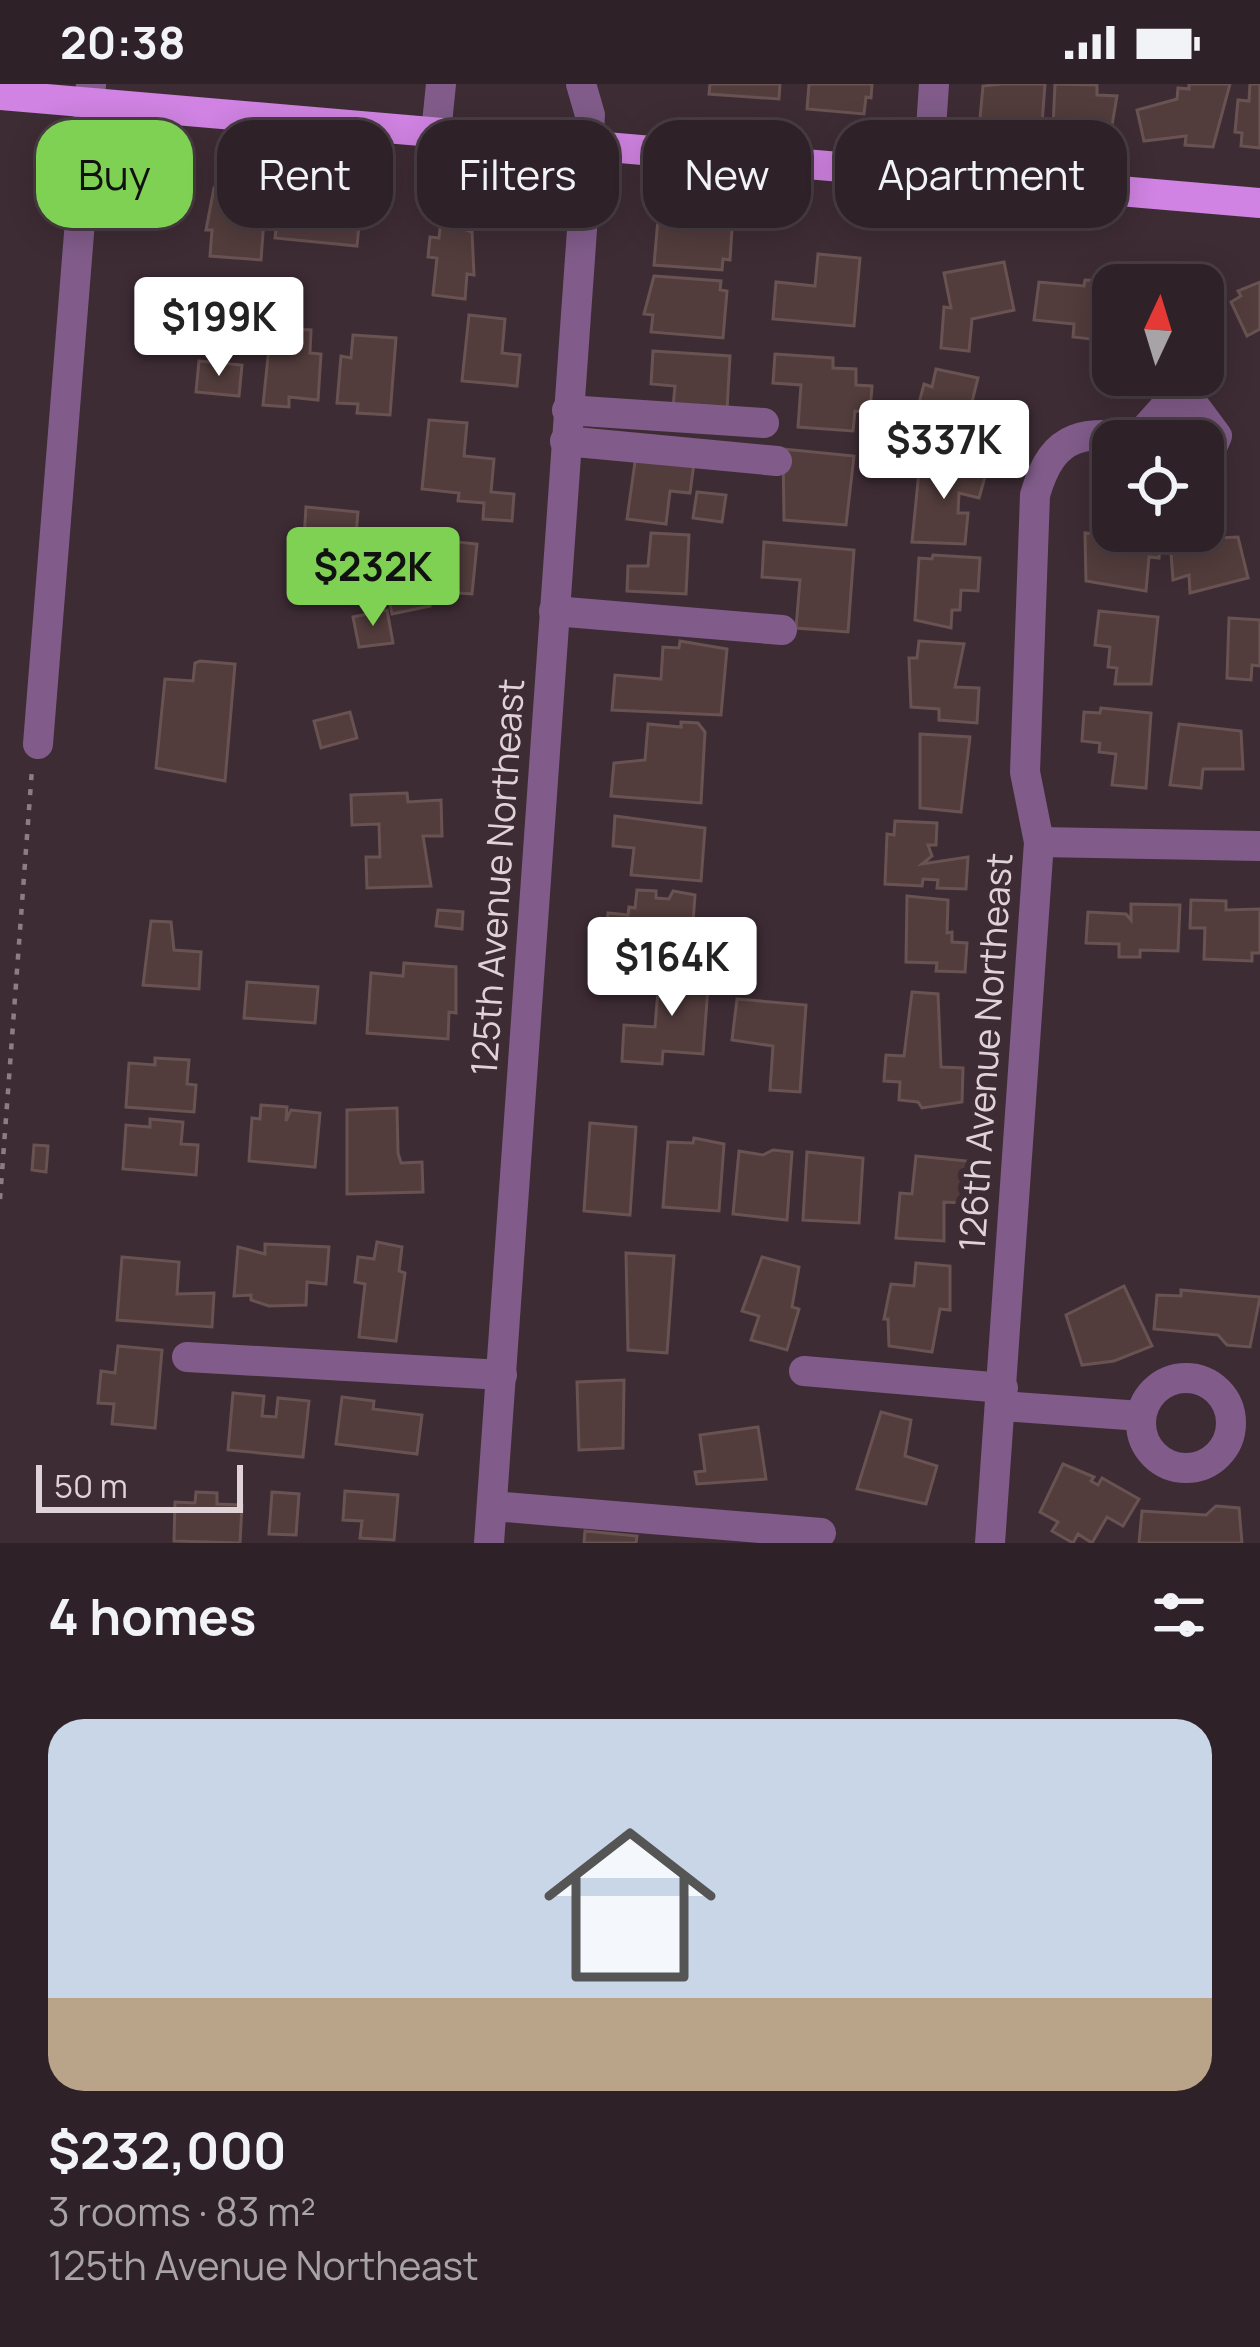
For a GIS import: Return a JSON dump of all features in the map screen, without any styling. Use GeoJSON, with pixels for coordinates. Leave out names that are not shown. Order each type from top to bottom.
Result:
{"type":"FeatureCollection","features":[{"type":"Feature","properties":{"kind":"main road"},"geometry":{"type":"LineString","coordinates":[[0,95],[90,93],[417,131]]}},
{"type":"Feature","properties":{"kind":"main road"},"geometry":{"type":"LineString","coordinates":[[619,148],[835,165]]}},
{"type":"Feature","properties":{"kind":"main road"},"geometry":{"type":"LineString","coordinates":[[1127,191],[1260,203]]}},
{"type":"Feature","properties":{"kind":"street"},"geometry":{"type":"LineString","coordinates":[[437,120],[441,84]]}},
{"type":"Feature","properties":{"kind":"street","name":"125th Avenue Northeast"},"geometry":{"type":"LineString","coordinates":[[581,84],[590,120]]}},
{"type":"Feature","properties":{"kind":"street"},"geometry":{"type":"LineString","coordinates":[[932,120],[934,84]]}},
{"type":"Feature","properties":{"kind":"street"},"geometry":{"type":"LineString","coordinates":[[38,744],[90,93]]}},
{"type":"Feature","properties":{"kind":"street","name":"125th Avenue Northeast"},"geometry":{"type":"LineString","coordinates":[[490,1543],[582,228]]}},
{"type":"Feature","properties":{"kind":"street","name":"126th Avenue Northeast"},"geometry":{"type":"LineString","coordinates":[[1157,420],[1163,410],[1197,409],[1205,420]]}},
{"type":"Feature","properties":{"kind":"street"},"geometry":{"type":"LineString","coordinates":[[566,426],[764,423]]}},
{"type":"Feature","properties":{"kind":"street"},"geometry":{"type":"LineString","coordinates":[[566,426],[776,461]]}},
{"type":"Feature","properties":{"kind":"street","name":"126th Avenue Northeast"},"geometry":{"type":"LineString","coordinates":[[990,1543],[1040,842],[1025,772],[1035,495],[1050,457],[1065,442],[1092,433]]}},
{"type":"Feature","properties":{"kind":"street"},"geometry":{"type":"LineString","coordinates":[[554,611],[782,630]]}},
{"type":"Feature","properties":{"kind":"street"},"geometry":{"type":"LineString","coordinates":[[1040,842],[1260,846]]}},
{"type":"Feature","properties":{"kind":"street"},"geometry":{"type":"LineString","coordinates":[[187,1357],[502,1375]]}},
{"type":"Feature","properties":{"kind":"street"},"geometry":{"type":"LineString","coordinates":[[804,1371],[1141,1416]]}},
{"type":"Feature","properties":{"kind":"street"},"geometry":{"type":"LineString","coordinates":[[492,1506],[821,1534]]}},
{"type":"Feature","properties":{"kind":"path"},"geometry":{"type":"LineString","coordinates":[[0,1199],[27,790],[38,744]]}},
{"type":"Feature","properties":{"kind":"building"},"geometry":{"type":"Polygon","coordinates":[[[710,84],[780,84],[779,99],[709,94],[710,84]]]}},
{"type":"Feature","properties":{"kind":"building"},"geometry":{"type":"Polygon","coordinates":[[[809,84],[872,84],[871,98],[866,97],[864,114],[807,109],[809,84]]]}},
{"type":"Feature","properties":{"kind":"building"},"geometry":{"type":"Polygon","coordinates":[[[1045,84],[1042,120],[980,120],[983,86],[1045,84]]]}},
{"type":"Feature","properties":{"kind":"building"},"geometry":{"type":"Polygon","coordinates":[[[1055,84],[1097,85],[1097,95],[1117,96],[1113,120],[1053,120],[1055,84]]]}},
{"type":"Feature","properties":{"kind":"building"},"geometry":{"type":"Polygon","coordinates":[[[1189,84],[1230,84],[1213,147],[1185,145],[1186,136],[1144,141],[1137,110],[1177,99],[1178,88],[1189,89],[1189,84]]]}},
{"type":"Feature","properties":{"kind":"building"},"geometry":{"type":"Polygon","coordinates":[[[1250,84],[1260,84],[1260,148],[1241,146],[1242,133],[1235,132],[1238,100],[1249,101],[1250,84]]]}},
{"type":"Feature","properties":{"kind":"building"},"geometry":{"type":"Polygon","coordinates":[[[214,188],[217,228],[263,228],[261,260],[210,256],[212,230],[206,230],[214,188]]]}},
{"type":"Feature","properties":{"kind":"building"},"geometry":{"type":"Polygon","coordinates":[[[276,228],[359,228],[357,246],[275,238],[276,228]]]}},
{"type":"Feature","properties":{"kind":"building"},"geometry":{"type":"Polygon","coordinates":[[[440,228],[472,232],[474,275],[467,274],[465,299],[433,295],[437,258],[428,257],[430,237],[439,238],[440,228]]]}},
{"type":"Feature","properties":{"kind":"building"},"geometry":{"type":"Polygon","coordinates":[[[657,228],[732,228],[730,260],[723,259],[722,270],[654,265],[657,228]]]}},
{"type":"Feature","properties":{"kind":"building"},"geometry":{"type":"Polygon","coordinates":[[[818,254],[860,258],[854,326],[773,319],[776,282],[815,286],[818,254]]]}},
{"type":"Feature","properties":{"kind":"building"},"geometry":{"type":"Polygon","coordinates":[[[1004,262],[1014,310],[972,319],[969,351],[941,348],[944,307],[951,308],[944,273],[1004,262]]]}},
{"type":"Feature","properties":{"kind":"building"},"geometry":{"type":"Polygon","coordinates":[[[654,276],[721,281],[720,290],[727,291],[723,338],[651,332],[653,315],[644,314],[654,276]]]}},
{"type":"Feature","properties":{"kind":"building"},"geometry":{"type":"Polygon","coordinates":[[[1085,280],[1092,280],[1092,339],[1073,337],[1074,324],[1034,320],[1039,282],[1084,286],[1085,280]]]}},
{"type":"Feature","properties":{"kind":"building"},"geometry":{"type":"Polygon","coordinates":[[[1260,282],[1260,329],[1247,336],[1231,302],[1241,296],[1238,291],[1260,282]]]}},
{"type":"Feature","properties":{"kind":"building"},"geometry":{"type":"Polygon","coordinates":[[[469,315],[505,319],[502,353],[520,355],[517,386],[462,381],[469,315]]]}},
{"type":"Feature","properties":{"kind":"building"},"geometry":{"type":"Polygon","coordinates":[[[271,328],[311,330],[310,353],[321,354],[318,400],[289,397],[289,407],[263,405],[271,328]]]}},
{"type":"Feature","properties":{"kind":"building"},"geometry":{"type":"Polygon","coordinates":[[[353,335],[396,338],[390,415],[357,413],[358,404],[337,403],[341,356],[351,358],[353,335]]]}},
{"type":"Feature","properties":{"kind":"building"},"geometry":{"type":"Polygon","coordinates":[[[653,351],[730,356],[727,410],[673,407],[675,386],[651,384],[653,351]]]}},
{"type":"Feature","properties":{"kind":"building"},"geometry":{"type":"Polygon","coordinates":[[[775,354],[833,358],[833,368],[856,369],[856,385],[872,386],[870,412],[855,411],[853,431],[798,427],[801,385],[773,383],[775,354]]]}},
{"type":"Feature","properties":{"kind":"building"},"geometry":{"type":"Polygon","coordinates":[[[199,361],[242,365],[239,396],[196,392],[199,361]]]}},
{"type":"Feature","properties":{"kind":"building"},"geometry":{"type":"Polygon","coordinates":[[[936,369],[978,378],[968,418],[975,420],[967,456],[941,450],[944,436],[913,426],[924,384],[932,387],[936,369]]]}},
{"type":"Feature","properties":{"kind":"building"},"geometry":{"type":"Polygon","coordinates":[[[429,420],[467,423],[464,456],[494,459],[491,492],[514,494],[512,521],[483,519],[484,503],[458,501],[459,493],[422,489],[429,420]]]}},
{"type":"Feature","properties":{"kind":"building"},"geometry":{"type":"Polygon","coordinates":[[[783,449],[854,456],[846,525],[784,520],[783,449]]]}},
{"type":"Feature","properties":{"kind":"building"},"geometry":{"type":"Polygon","coordinates":[[[636,455],[694,463],[690,493],[670,491],[666,524],[627,519],[636,455]]]}},
{"type":"Feature","properties":{"kind":"building"},"geometry":{"type":"Polygon","coordinates":[[[920,461],[987,470],[979,498],[959,493],[958,513],[968,513],[965,544],[912,542],[920,461]]]}},
{"type":"Feature","properties":{"kind":"building"},"geometry":{"type":"Polygon","coordinates":[[[697,492],[726,495],[722,522],[693,518],[697,492]]]}},
{"type":"Feature","properties":{"kind":"building"},"geometry":{"type":"Polygon","coordinates":[[[306,507],[358,512],[355,545],[304,540],[306,507]]]}},
{"type":"Feature","properties":{"kind":"building"},"geometry":{"type":"Polygon","coordinates":[[[651,533],[689,535],[686,594],[627,591],[628,566],[648,566],[651,533]]]}},
{"type":"Feature","properties":{"kind":"building"},"geometry":{"type":"Polygon","coordinates":[[[1085,533],[1092,534],[1092,552],[1159,552],[1159,558],[1149,557],[1146,591],[1086,581],[1085,533]]]}},
{"type":"Feature","properties":{"kind":"building"},"geometry":{"type":"Polygon","coordinates":[[[1238,537],[1248,578],[1190,593],[1189,575],[1173,580],[1171,552],[1224,552],[1224,538],[1238,537]]]}},
{"type":"Feature","properties":{"kind":"building"},"geometry":{"type":"Polygon","coordinates":[[[418,538],[477,544],[472,594],[427,591],[430,606],[392,614],[386,585],[376,587],[368,552],[418,538]]]}},
{"type":"Feature","properties":{"kind":"building"},"geometry":{"type":"Polygon","coordinates":[[[764,542],[854,550],[848,632],[796,628],[800,580],[762,577],[764,542]]]}},
{"type":"Feature","properties":{"kind":"building"},"geometry":{"type":"Polygon","coordinates":[[[933,555],[980,558],[978,591],[961,590],[960,610],[952,610],[951,628],[915,620],[919,558],[932,559],[933,555]]]}},
{"type":"Feature","properties":{"kind":"building"},"geometry":{"type":"Polygon","coordinates":[[[387,610],[393,643],[359,647],[353,617],[387,610]]]}},
{"type":"Feature","properties":{"kind":"building"},"geometry":{"type":"Polygon","coordinates":[[[1099,611],[1158,617],[1151,684],[1115,684],[1117,668],[1108,667],[1110,647],[1095,645],[1099,611]]]}},
{"type":"Feature","properties":{"kind":"building"},"geometry":{"type":"Polygon","coordinates":[[[1229,618],[1260,620],[1260,666],[1252,665],[1251,680],[1227,678],[1229,618]]]}},
{"type":"Feature","properties":{"kind":"building"},"geometry":{"type":"Polygon","coordinates":[[[680,641],[727,649],[721,715],[612,710],[615,675],[661,679],[663,647],[679,648],[680,641]]]}},
{"type":"Feature","properties":{"kind":"building"},"geometry":{"type":"Polygon","coordinates":[[[919,641],[964,644],[955,687],[979,688],[977,723],[939,720],[939,709],[911,707],[909,658],[917,658],[919,641]]]}},
{"type":"Feature","properties":{"kind":"building"},"geometry":{"type":"Polygon","coordinates":[[[195,663],[235,664],[225,781],[156,768],[165,679],[193,681],[195,663]]]}},
{"type":"Feature","properties":{"kind":"building"},"geometry":{"type":"Polygon","coordinates":[[[1101,708],[1151,713],[1146,788],[1112,785],[1116,754],[1099,752],[1100,743],[1082,741],[1084,712],[1100,713],[1101,708]]]}},
{"type":"Feature","properties":{"kind":"building"},"geometry":{"type":"Polygon","coordinates":[[[350,712],[357,738],[321,748],[314,721],[350,712]]]}},
{"type":"Feature","properties":{"kind":"building"},"geometry":{"type":"Polygon","coordinates":[[[681,722],[698,723],[705,732],[701,803],[611,796],[614,763],[645,760],[648,724],[681,727],[681,722]]]}},
{"type":"Feature","properties":{"kind":"building"},"geometry":{"type":"Polygon","coordinates":[[[1179,724],[1241,731],[1243,769],[1203,769],[1201,788],[1170,785],[1179,724]]]}},
{"type":"Feature","properties":{"kind":"building"},"geometry":{"type":"Polygon","coordinates":[[[920,734],[970,737],[961,812],[920,808],[920,734]]]}},
{"type":"Feature","properties":{"kind":"building"},"geometry":{"type":"Polygon","coordinates":[[[407,793],[408,802],[441,800],[442,836],[423,836],[431,886],[367,888],[366,857],[380,857],[379,824],[352,825],[351,795],[407,793]]]}},
{"type":"Feature","properties":{"kind":"building"},"geometry":{"type":"Polygon","coordinates":[[[615,816],[705,828],[701,881],[631,875],[634,848],[613,846],[615,816]]]}},
{"type":"Feature","properties":{"kind":"building"},"geometry":{"type":"Polygon","coordinates":[[[895,821],[937,823],[936,845],[928,845],[932,856],[922,864],[968,857],[966,889],[937,888],[938,880],[923,879],[922,886],[885,884],[887,834],[894,835],[895,821]]]}},
{"type":"Feature","properties":{"kind":"building"},"geometry":{"type":"Polygon","coordinates":[[[637,890],[656,891],[656,898],[669,899],[673,891],[695,895],[691,951],[605,943],[608,913],[628,915],[629,907],[635,908],[637,890]]]}},
{"type":"Feature","properties":{"kind":"building"},"geometry":{"type":"Polygon","coordinates":[[[907,896],[948,900],[947,933],[952,932],[952,942],[967,943],[965,972],[936,971],[937,963],[906,962],[907,896]]]}},
{"type":"Feature","properties":{"kind":"building"},"geometry":{"type":"Polygon","coordinates":[[[1191,900],[1226,901],[1226,910],[1260,909],[1260,953],[1252,953],[1252,961],[1204,959],[1205,928],[1190,928],[1191,900]]]}},
{"type":"Feature","properties":{"kind":"building"},"geometry":{"type":"Polygon","coordinates":[[[1131,904],[1180,905],[1178,951],[1140,950],[1140,957],[1119,957],[1119,944],[1086,943],[1088,912],[1126,914],[1131,920],[1131,904]]]}},
{"type":"Feature","properties":{"kind":"building"},"geometry":{"type":"Polygon","coordinates":[[[438,910],[463,912],[462,929],[436,926],[438,910]]]}},
{"type":"Feature","properties":{"kind":"building"},"geometry":{"type":"Polygon","coordinates":[[[151,921],[171,922],[174,950],[201,952],[199,989],[143,985],[151,921]]]}},
{"type":"Feature","properties":{"kind":"building"},"geometry":{"type":"Polygon","coordinates":[[[404,963],[456,967],[456,1013],[449,1012],[448,1039],[367,1033],[371,973],[403,976],[404,963]]]}},
{"type":"Feature","properties":{"kind":"building"},"geometry":{"type":"Polygon","coordinates":[[[660,966],[709,974],[703,1054],[663,1051],[662,1064],[622,1061],[624,1025],[655,1027],[660,966]]]}},
{"type":"Feature","properties":{"kind":"building"},"geometry":{"type":"Polygon","coordinates":[[[247,982],[318,987],[315,1023],[244,1018],[247,982]]]}},
{"type":"Feature","properties":{"kind":"building"},"geometry":{"type":"Polygon","coordinates":[[[912,992],[938,994],[941,1067],[963,1068],[962,1102],[922,1108],[918,1102],[899,1100],[900,1082],[884,1081],[886,1055],[904,1056],[912,992]]]}},
{"type":"Feature","properties":{"kind":"building"},"geometry":{"type":"Polygon","coordinates":[[[737,999],[806,1005],[800,1092],[770,1090],[773,1046],[732,1040],[737,999]]]}},
{"type":"Feature","properties":{"kind":"building"},"geometry":{"type":"Polygon","coordinates":[[[155,1058],[189,1060],[187,1084],[196,1085],[194,1112],[126,1107],[129,1063],[155,1065],[155,1058]]]}},
{"type":"Feature","properties":{"kind":"building"},"geometry":{"type":"Polygon","coordinates":[[[261,1105],[287,1107],[286,1121],[291,1110],[320,1113],[315,1167],[249,1161],[252,1118],[260,1119],[261,1105]]]}},
{"type":"Feature","properties":{"kind":"building"},"geometry":{"type":"Polygon","coordinates":[[[397,1108],[401,1163],[422,1162],[423,1192],[347,1194],[347,1110],[397,1108]]]}},
{"type":"Feature","properties":{"kind":"building"},"geometry":{"type":"Polygon","coordinates":[[[150,1119],[183,1122],[181,1144],[198,1145],[196,1175],[123,1169],[126,1125],[150,1127],[150,1119]]]}},
{"type":"Feature","properties":{"kind":"building"},"geometry":{"type":"Polygon","coordinates":[[[590,1123],[636,1127],[630,1215],[584,1211],[590,1123]]]}},
{"type":"Feature","properties":{"kind":"building"},"geometry":{"type":"Polygon","coordinates":[[[694,1138],[724,1144],[719,1211],[663,1207],[668,1142],[693,1143],[694,1138]]]}},
{"type":"Feature","properties":{"kind":"building"},"geometry":{"type":"Polygon","coordinates":[[[34,1145],[48,1146],[46,1172],[32,1170],[34,1145]]]}},
{"type":"Feature","properties":{"kind":"building"},"geometry":{"type":"Polygon","coordinates":[[[773,1150],[792,1152],[787,1220],[733,1214],[739,1151],[763,1155],[773,1150]]]}},
{"type":"Feature","properties":{"kind":"building"},"geometry":{"type":"Polygon","coordinates":[[[807,1152],[863,1158],[859,1223],[803,1220],[807,1152]]]}},
{"type":"Feature","properties":{"kind":"building"},"geometry":{"type":"Polygon","coordinates":[[[916,1156],[967,1161],[963,1203],[944,1202],[944,1241],[896,1238],[900,1193],[912,1194],[916,1156]]]}},
{"type":"Feature","properties":{"kind":"building"},"geometry":{"type":"Polygon","coordinates":[[[377,1242],[402,1247],[399,1271],[405,1273],[396,1341],[359,1337],[365,1284],[355,1282],[358,1257],[374,1259],[377,1242]]]}},
{"type":"Feature","properties":{"kind":"building"},"geometry":{"type":"Polygon","coordinates":[[[265,1244],[329,1247],[326,1284],[307,1282],[306,1305],[269,1306],[251,1300],[251,1295],[234,1296],[238,1247],[265,1254],[265,1244]]]}},
{"type":"Feature","properties":{"kind":"building"},"geometry":{"type":"Polygon","coordinates":[[[626,1253],[674,1256],[667,1353],[628,1350],[626,1253]]]}},
{"type":"Feature","properties":{"kind":"building"},"geometry":{"type":"Polygon","coordinates":[[[122,1257],[179,1262],[177,1294],[214,1293],[212,1327],[117,1320],[122,1257]]]}},
{"type":"Feature","properties":{"kind":"building"},"geometry":{"type":"Polygon","coordinates":[[[762,1257],[799,1267],[792,1307],[799,1309],[787,1350],[751,1340],[759,1316],[742,1311],[762,1257]]]}},
{"type":"Feature","properties":{"kind":"building"},"geometry":{"type":"Polygon","coordinates":[[[916,1263],[950,1266],[950,1310],[940,1309],[932,1352],[889,1346],[888,1319],[884,1319],[891,1284],[914,1286],[916,1263]]]}},
{"type":"Feature","properties":{"kind":"building"},"geometry":{"type":"Polygon","coordinates":[[[1124,1286],[1152,1346],[1114,1361],[1082,1365],[1066,1315],[1124,1286]]]}},
{"type":"Feature","properties":{"kind":"building"},"geometry":{"type":"Polygon","coordinates":[[[1181,1290],[1260,1297],[1250,1347],[1227,1345],[1218,1335],[1154,1329],[1157,1295],[1181,1296],[1181,1290]]]}},
{"type":"Feature","properties":{"kind":"building"},"geometry":{"type":"Polygon","coordinates":[[[118,1346],[162,1350],[155,1428],[112,1424],[114,1404],[98,1403],[101,1371],[115,1373],[118,1346]]]}},
{"type":"Feature","properties":{"kind":"building"},"geometry":{"type":"Polygon","coordinates":[[[624,1380],[623,1448],[579,1450],[577,1382],[624,1380]]]}},
{"type":"Feature","properties":{"kind":"building"},"geometry":{"type":"Polygon","coordinates":[[[233,1393],[264,1396],[262,1416],[276,1417],[278,1398],[309,1401],[303,1457],[228,1450],[233,1393]]]}},
{"type":"Feature","properties":{"kind":"building"},"geometry":{"type":"Polygon","coordinates":[[[342,1397],[374,1401],[373,1409],[422,1415],[417,1454],[336,1444],[342,1397]]]}},
{"type":"Feature","properties":{"kind":"building"},"geometry":{"type":"Polygon","coordinates":[[[881,1412],[911,1420],[905,1456],[937,1466],[926,1504],[857,1489],[881,1412]]]}},
{"type":"Feature","properties":{"kind":"building"},"geometry":{"type":"Polygon","coordinates":[[[758,1427],[766,1479],[697,1484],[695,1472],[705,1471],[700,1435],[758,1427]]]}},
{"type":"Feature","properties":{"kind":"building"},"geometry":{"type":"Polygon","coordinates":[[[1063,1464],[1094,1477],[1091,1481],[1098,1485],[1102,1478],[1139,1499],[1123,1526],[1107,1517],[1092,1543],[1078,1534],[1073,1543],[1052,1531],[1058,1522],[1040,1512],[1063,1464]]]}},
{"type":"Feature","properties":{"kind":"building"},"geometry":{"type":"Polygon","coordinates":[[[345,1491],[398,1495],[394,1540],[360,1538],[362,1521],[343,1520],[345,1491]]]}},
{"type":"Feature","properties":{"kind":"building"},"geometry":{"type":"Polygon","coordinates":[[[196,1492],[217,1493],[217,1504],[242,1505],[240,1543],[174,1541],[175,1502],[195,1503],[196,1492]]]}},
{"type":"Feature","properties":{"kind":"building"},"geometry":{"type":"Polygon","coordinates":[[[272,1492],[299,1494],[296,1535],[269,1534],[272,1492]]]}},
{"type":"Feature","properties":{"kind":"building"},"geometry":{"type":"Polygon","coordinates":[[[1216,1506],[1239,1508],[1242,1543],[1139,1543],[1142,1511],[1206,1515],[1216,1506]]]}},
{"type":"Feature","properties":{"kind":"building"},"geometry":{"type":"Polygon","coordinates":[[[585,1531],[637,1536],[636,1543],[584,1543],[585,1531]]]}}]}
